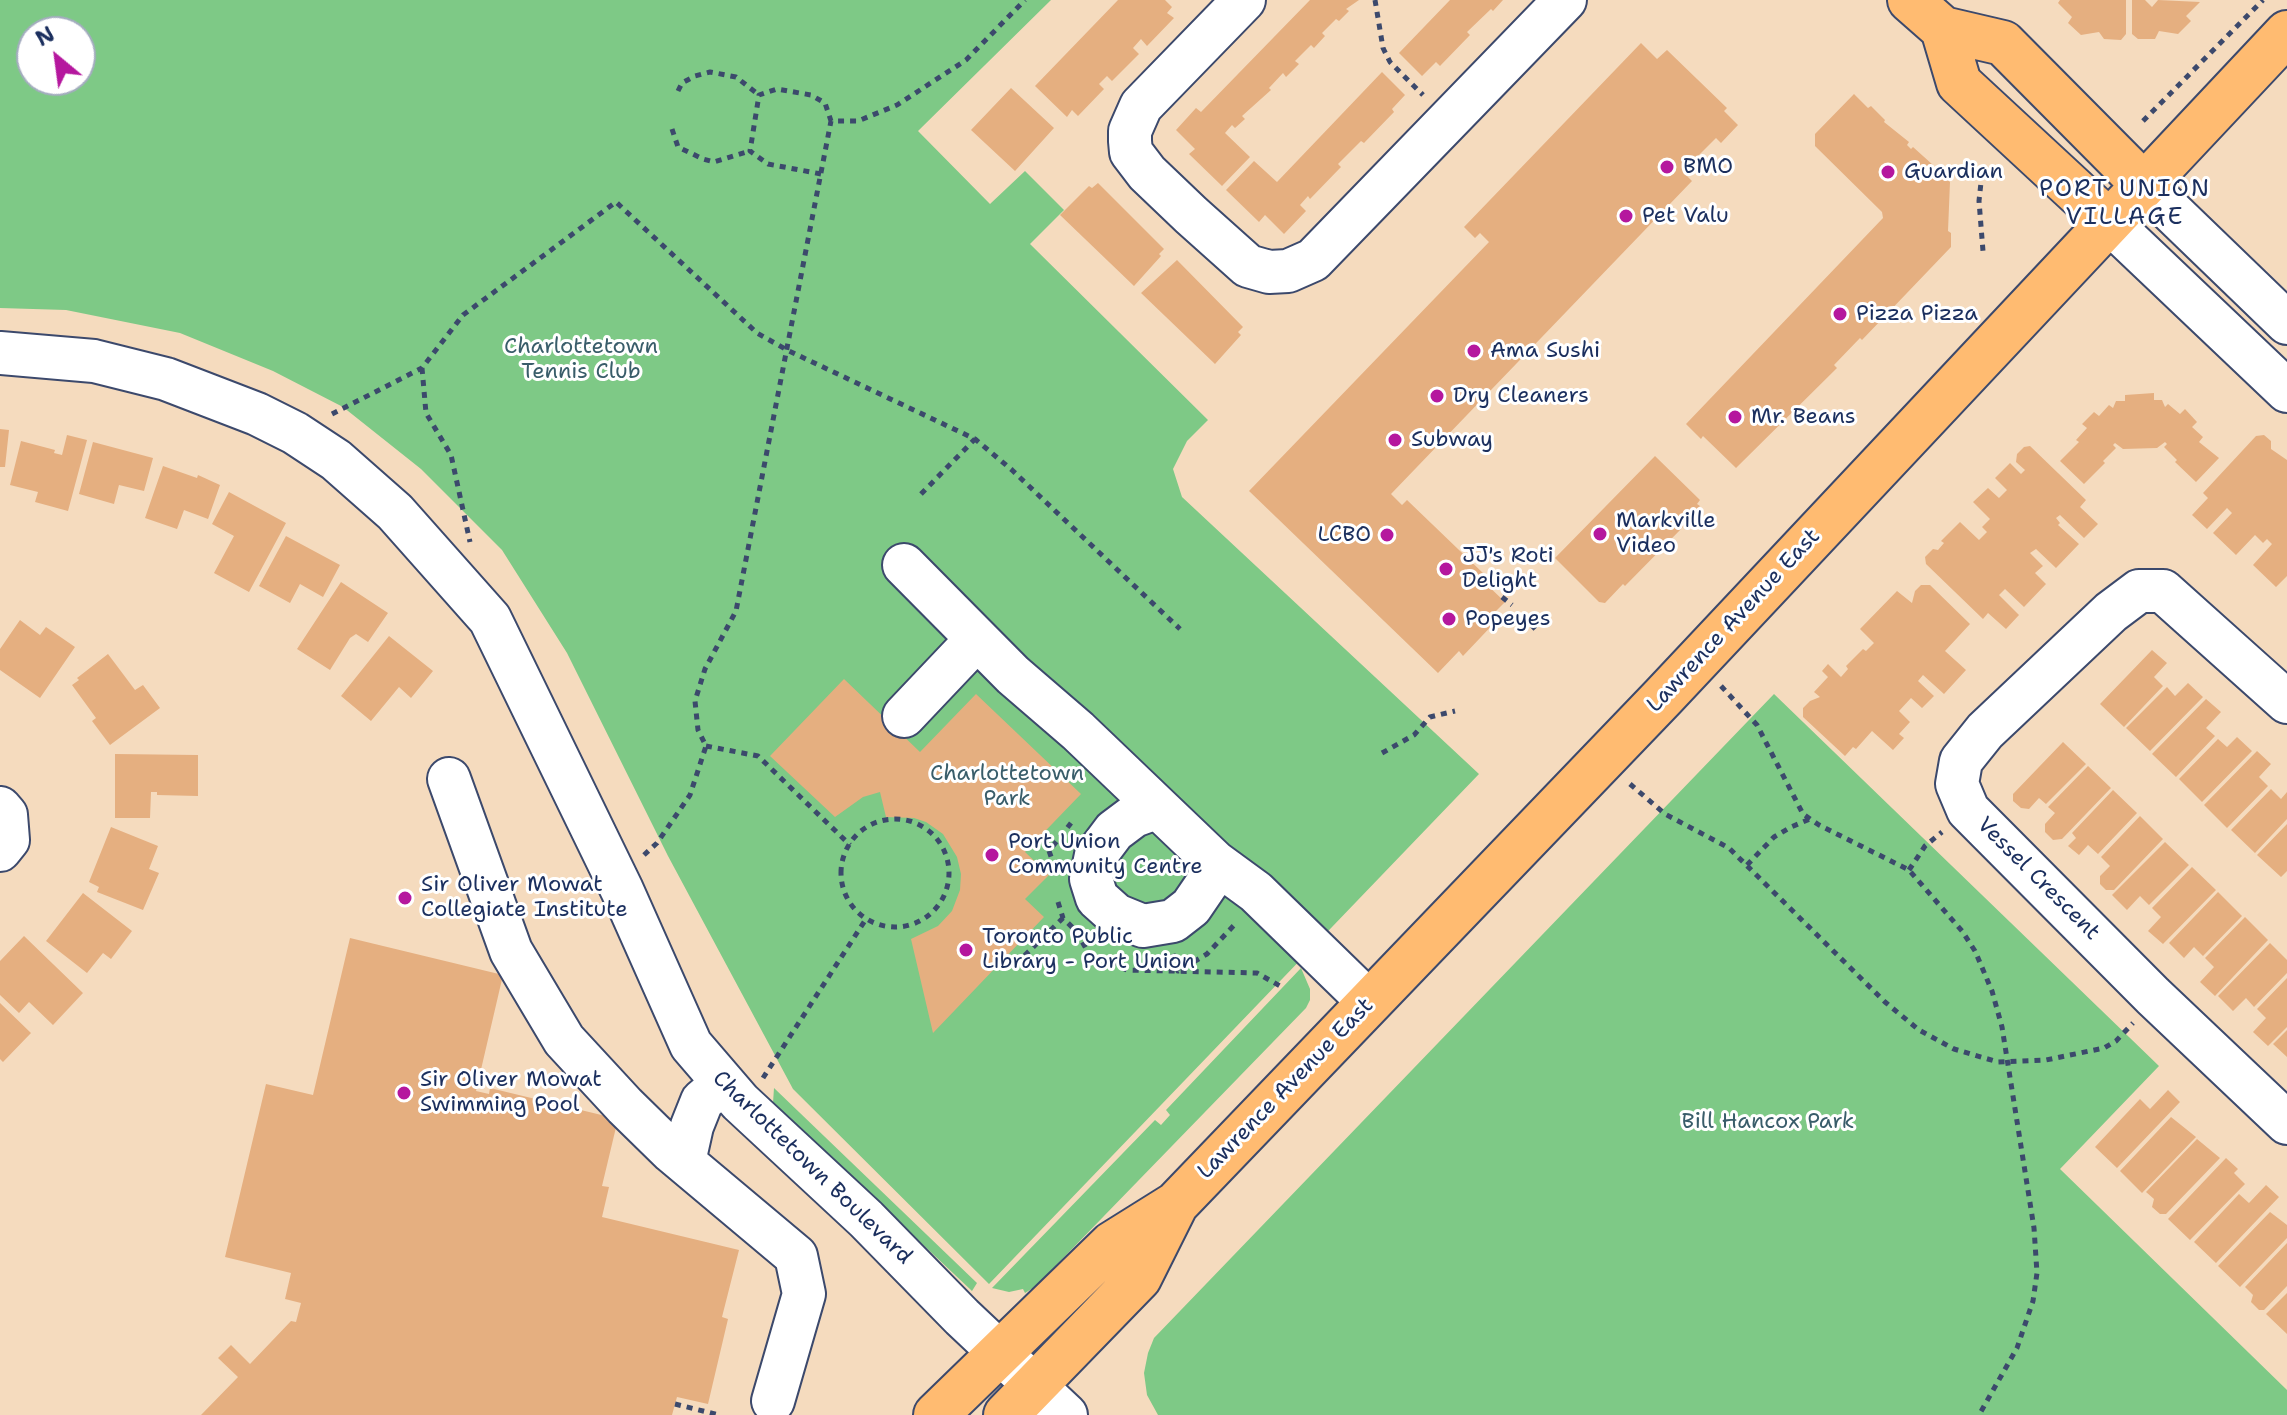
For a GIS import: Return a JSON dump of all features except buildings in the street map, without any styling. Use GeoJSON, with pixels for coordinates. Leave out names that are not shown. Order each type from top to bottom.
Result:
{"type":"FeatureCollection","features":[{"type":"Feature","properties":{"kind":"main road"},"geometry":{"type":"LineString","coordinates":[[1910,0],[1943,29],[2003,43],[2143,184]]}},
{"type":"Feature","properties":{"kind":"main road"},"geometry":{"type":"LineString","coordinates":[[1943,29],[1959,83],[2108,221]]}},
{"type":"Feature","properties":{"kind":"main road","name":"Lawrence Avenue East"},"geometry":{"type":"LineString","coordinates":[[936,1415],[1112,1244],[1176,1204],[1697,661],[2287,33]]}},
{"type":"Feature","properties":{"kind":"main road","name":"Lawrence Avenue East"},"geometry":{"type":"LineString","coordinates":[[1021,1400],[1139,1278],[1176,1204]]}},
{"type":"Feature","properties":{"kind":"street"},"geometry":{"type":"LineString","coordinates":[[1244,0],[1141,106],[1130,131],[1131,152],[1147,173],[1248,266],[1269,272],[1288,271],[1313,260],[1565,0]]}},
{"type":"Feature","properties":{"kind":"street"},"geometry":{"type":"LineString","coordinates":[[2143,184],[2287,323]]}},
{"type":"Feature","properties":{"kind":"street"},"geometry":{"type":"LineString","coordinates":[[2108,221],[2287,391]]}},
{"type":"Feature","properties":{"kind":"street","name":"Charlottetown Boulevard"},"geometry":{"type":"LineString","coordinates":[[0,353],[94,361],[166,379],[257,414],[295,433],[336,460],[395,512],[490,619],[622,890],[691,1045],[722,1095],[866,1219],[999,1352],[1021,1400],[1066,1415]]}},
{"type":"Feature","properties":{"kind":"street"},"geometry":{"type":"LineString","coordinates":[[904,565],[976,640],[1000,688],[1078,731],[1215,862],[1256,892],[1369,1002]]}},
{"type":"Feature","properties":{"kind":"street","name":"Vessel Crescent"},"geometry":{"type":"LineString","coordinates":[[2287,702],[2163,591],[2139,591],[2111,612],[1971,747],[1961,761],[1957,777],[1959,792],[1968,810],[2153,996],[2287,1123]]}},
{"type":"Feature","properties":{"kind":"street"},"geometry":{"type":"LineString","coordinates":[[921,714],[976,640]]}},
{"type":"Feature","properties":{"kind":"street"},"geometry":{"type":"LineString","coordinates":[[449,779],[511,951],[564,1040],[625,1106],[684,1162],[796,1256],[804,1294],[773,1401]]}},
{"type":"Feature","properties":{"kind":"street"},"geometry":{"type":"LineString","coordinates":[[0,808],[6,815],[8,840],[0,850]]}},
{"type":"Feature","properties":{"kind":"street"},"geometry":{"type":"LineString","coordinates":[[1156,808],[1134,816],[1114,831],[1096,855],[1091,879],[1097,898],[1116,915],[1143,926],[1173,921],[1191,907],[1206,885],[1215,862]]}},
{"type":"Feature","properties":{"kind":"street"},"geometry":{"type":"LineString","coordinates":[[625,1106],[722,1095]]}},
{"type":"Feature","properties":{"kind":"street"},"geometry":{"type":"LineString","coordinates":[[684,1162],[692,1126],[722,1095]]}},
{"type":"Feature","properties":{"kind":"path"},"geometry":{"type":"LineString","coordinates":[[831,121],[858,121],[897,105],[966,60],[1025,0]]}},
{"type":"Feature","properties":{"kind":"path"},"geometry":{"type":"LineString","coordinates":[[1375,0],[1383,48],[1390,62],[1448,121]]}},
{"type":"Feature","properties":{"kind":"path"},"geometry":{"type":"LineString","coordinates":[[2143,121],[2263,0]]}},
{"type":"Feature","properties":{"kind":"path"},"geometry":{"type":"LineString","coordinates":[[678,91],[682,83],[710,72],[736,77],[759,95]]}},
{"type":"Feature","properties":{"kind":"path"},"geometry":{"type":"LineString","coordinates":[[622,890],[645,853],[657,843],[690,795],[706,746],[698,730],[695,701],[705,669],[736,611],[831,121],[825,103],[811,95],[777,89],[759,95]]}},
{"type":"Feature","properties":{"kind":"path"},"geometry":{"type":"LineString","coordinates":[[750,151],[759,95]]}},
{"type":"Feature","properties":{"kind":"path"},"geometry":{"type":"LineString","coordinates":[[672,129],[678,147],[703,159],[714,162],[750,151]]}},
{"type":"Feature","properties":{"kind":"path"},"geometry":{"type":"LineString","coordinates":[[750,151],[768,164],[821,174]]}},
{"type":"Feature","properties":{"kind":"path"},"geometry":{"type":"LineString","coordinates":[[1982,173],[1979,201],[1983,251]]}},
{"type":"Feature","properties":{"kind":"path"},"geometry":{"type":"LineString","coordinates":[[295,433],[422,368],[463,315],[616,202],[757,333],[975,439],[1012,470],[1180,629]]}},
{"type":"Feature","properties":{"kind":"path"},"geometry":{"type":"LineString","coordinates":[[422,368],[426,413],[451,455],[470,541]]}},
{"type":"Feature","properties":{"kind":"path"},"geometry":{"type":"LineString","coordinates":[[921,494],[975,439]]}},
{"type":"Feature","properties":{"kind":"path"},"geometry":{"type":"LineString","coordinates":[[1502,597],[1512,605]]}},
{"type":"Feature","properties":{"kind":"path"},"geometry":{"type":"LineString","coordinates":[[1523,616],[1537,631]]}},
{"type":"Feature","properties":{"kind":"path"},"geometry":{"type":"LineString","coordinates":[[1697,661],[1754,721],[1797,806],[1810,819],[1909,870],[1949,914],[1975,951],[1996,1002],[2034,1228],[2037,1273],[2022,1338],[2002,1379],[1979,1415]]}},
{"type":"Feature","properties":{"kind":"path"},"geometry":{"type":"LineString","coordinates":[[1382,753],[1414,735],[1430,717],[1455,711]]}},
{"type":"Feature","properties":{"kind":"path"},"geometry":{"type":"LineString","coordinates":[[706,746],[758,756],[850,845]]}},
{"type":"Feature","properties":{"kind":"path"},"geometry":{"type":"LineString","coordinates":[[1602,760],[1665,814],[1721,842],[1905,1020],[1954,1049],[2007,1063],[2080,1054],[2109,1045],[2125,1034],[2153,996]]}},
{"type":"Feature","properties":{"kind":"path"},"geometry":{"type":"LineString","coordinates":[[1909,870],[1925,846],[1968,810]]}},
{"type":"Feature","properties":{"kind":"path"},"geometry":{"type":"LineString","coordinates":[[1747,865],[1774,837],[1810,819]]}},
{"type":"Feature","properties":{"kind":"path"},"geometry":{"type":"LineString","coordinates":[[881,821],[916,823],[931,833],[942,847],[948,863],[949,881],[943,898],[925,918],[900,927],[882,926],[866,919],[853,907],[844,891],[841,874],[850,845],[865,829],[881,821]]}},
{"type":"Feature","properties":{"kind":"path"},"geometry":{"type":"LineString","coordinates":[[1016,964],[1063,918]]}},
{"type":"Feature","properties":{"kind":"path"},"geometry":{"type":"LineString","coordinates":[[722,1095],[767,1074],[866,919]]}},
{"type":"Feature","properties":{"kind":"path"},"geometry":{"type":"LineString","coordinates":[[1178,971],[1207,954],[1239,919]]}},
{"type":"Feature","properties":{"kind":"path"},"geometry":{"type":"LineString","coordinates":[[675,1404],[719,1415]]}},
{"type":"Feature","properties":{"kind":"green space","name":"Charlottetown Park"},"geometry":{"type":"Polygon","coordinates":[[[0,0],[1051,0],[918,131],[990,204],[1025,171],[1064,210],[1030,244],[1208,420],[1187,441],[1173,469],[1182,497],[1479,774],[989,1284],[793,1089],[668,856],[567,653],[502,550],[421,469],[343,407],[273,371],[180,333],[66,310],[0,308],[0,0]]]}},
{"type":"Feature","properties":{"kind":"green space","name":"Bill Hancox Park"},"geometry":{"type":"Polygon","coordinates":[[[1774,694],[2159,1066],[2060,1169],[2287,1390],[2287,1415],[1158,1415],[1147,1395],[1144,1373],[1154,1338],[1774,694]]]}},
{"type":"Feature","properties":{"kind":"green space"},"geometry":{"type":"Polygon","coordinates":[[[1301,968],[1310,989],[1306,1008],[1036,1286],[1025,1293],[1023,1289],[1009,1292],[992,1288],[1155,1120],[1161,1125],[1170,1115],[1166,1110],[1301,968]]]}},
{"type":"Feature","properties":{"kind":"green space"},"geometry":{"type":"Polygon","coordinates":[[[774,1088],[977,1283],[972,1291],[773,1103],[774,1088]]]}},
{"type":"Feature","properties":{"kind":"place","name":"BMO"},"geometry":{"type":"Point","coordinates":[1667,167]}},
{"type":"Feature","properties":{"kind":"place","name":"Guardian"},"geometry":{"type":"Point","coordinates":[1888,172]}},
{"type":"Feature","properties":{"kind":"place","name":"Pet Valu"},"geometry":{"type":"Point","coordinates":[1626,216]}},
{"type":"Feature","properties":{"kind":"place","name":"Pizza Pizza"},"geometry":{"type":"Point","coordinates":[1840,314]}},
{"type":"Feature","properties":{"kind":"place","name":"Ama Sushi"},"geometry":{"type":"Point","coordinates":[1474,351]}},
{"type":"Feature","properties":{"kind":"place","name":"Dry Cleaners"},"geometry":{"type":"Point","coordinates":[1437,396]}},
{"type":"Feature","properties":{"kind":"place","name":"Mr. Beans"},"geometry":{"type":"Point","coordinates":[1735,417]}},
{"type":"Feature","properties":{"kind":"place","name":"Subway"},"geometry":{"type":"Point","coordinates":[1395,440]}},
{"type":"Feature","properties":{"kind":"place","name":"Markville Video"},"geometry":{"type":"Point","coordinates":[1600,534]}},
{"type":"Feature","properties":{"kind":"place","name":"LCBO"},"geometry":{"type":"Point","coordinates":[1387,535]}},
{"type":"Feature","properties":{"kind":"place","name":"JJ's Roti Delight"},"geometry":{"type":"Point","coordinates":[1446,569]}},
{"type":"Feature","properties":{"kind":"place","name":"Popeyes"},"geometry":{"type":"Point","coordinates":[1449,619]}},
{"type":"Feature","properties":{"kind":"place","name":"Port Union Community Centre"},"geometry":{"type":"Point","coordinates":[992,855]}},
{"type":"Feature","properties":{"kind":"place","name":"Sir Oliver Mowat Collegiate Institute"},"geometry":{"type":"Point","coordinates":[405,898]}},
{"type":"Feature","properties":{"kind":"place","name":"Toronto Public Library - Port Union"},"geometry":{"type":"Point","coordinates":[966,950]}},
{"type":"Feature","properties":{"kind":"place","name":"Sir Oliver Mowat Swimming Pool"},"geometry":{"type":"Point","coordinates":[404,1093]}},
{"type":"Feature","properties":{"kind":"district","name":"PORT UNION VILLAGE"},"geometry":{"type":"Point","coordinates":[2125,204]}},
{"type":"Feature","properties":{"kind":"park label","name":"Charlottetown Tennis Club"},"geometry":{"type":"Point","coordinates":[581,360]}}]}
